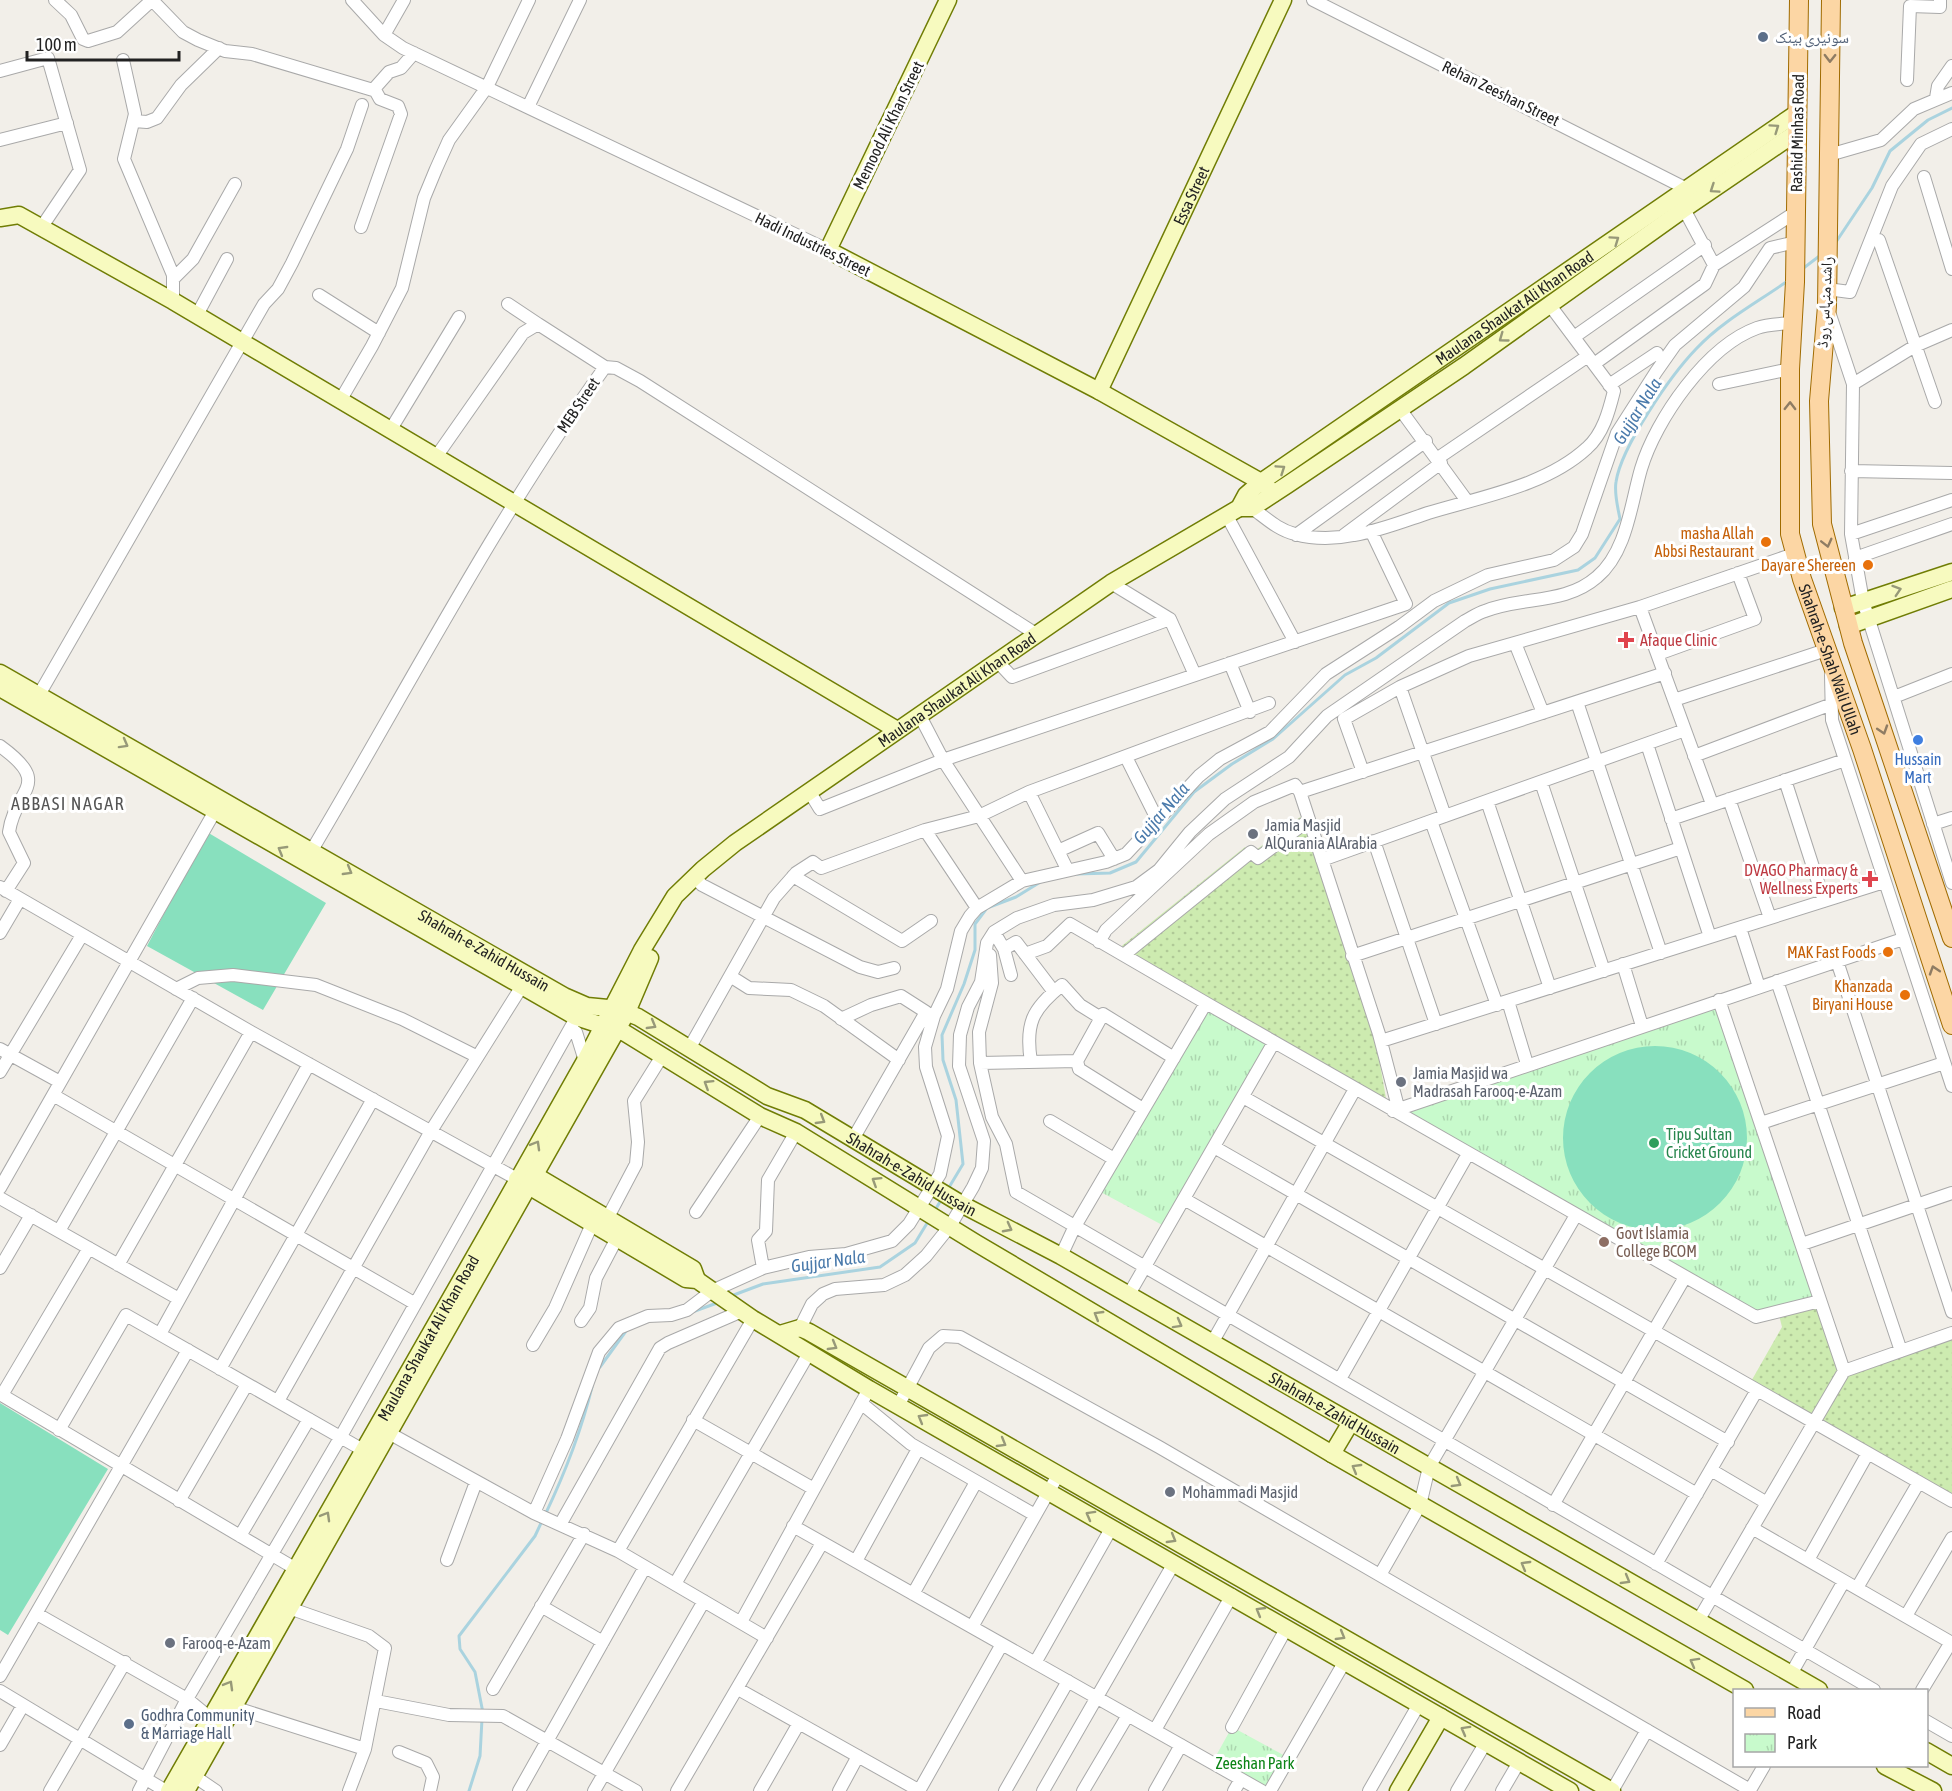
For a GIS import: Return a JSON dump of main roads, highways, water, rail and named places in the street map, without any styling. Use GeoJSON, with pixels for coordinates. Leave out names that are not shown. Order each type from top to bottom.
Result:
{"type":"FeatureCollection","features":[{"type":"Feature","properties":{"kind":"main road","name":"Memood Ali Khan Street"},"geometry":{"type":"LineString","coordinates":[[828,250],[948,0]]}},
{"type":"Feature","properties":{"kind":"main road","name":"Essa Street"},"geometry":{"type":"LineString","coordinates":[[1099,391],[1283,0]]}},
{"type":"Feature","properties":{"kind":"main road","name":"Rashid Minhas Road"},"geometry":{"type":"LineString","coordinates":[[1796,274],[1799,0]]}},
{"type":"Feature","properties":{"kind":"main road","name":"Rashid Minhas Road"},"geometry":{"type":"LineString","coordinates":[[1827,250],[1831,0]]}},
{"type":"Feature","properties":{"kind":"main road","name":"Maulana Shaukat Ali Khan Road"},"geometry":{"type":"LineString","coordinates":[[190,1784],[620,1010],[653,932],[675,896],[735,843],[919,714],[1111,583],[1239,511],[1267,488],[1797,113]]}},
{"type":"Feature","properties":{"kind":"main road","name":"Maulana Shaukat Ali Khan Road"},"geometry":{"type":"LineString","coordinates":[[1267,488],[1400,409],[1797,132]]}},
{"type":"Feature","properties":{"kind":"main road"},"geometry":{"type":"LineString","coordinates":[[0,218],[19,215],[173,301],[897,730]]}},
{"type":"Feature","properties":{"kind":"main road","name":"Hadi Industries Street"},"geometry":{"type":"LineString","coordinates":[[828,250],[1099,391],[1267,488]]}},
{"type":"Feature","properties":{"kind":"main road","name":"راشد منہاس روڈ"},"geometry":{"type":"LineString","coordinates":[[1821,363],[1827,297],[1827,250]]}},
{"type":"Feature","properties":{"kind":"main road","name":"Shahrah-e-Shah Wali Ullah"},"geometry":{"type":"LineString","coordinates":[[1796,274],[1790,369],[1789,517],[1794,554],[1952,1025]]}},
{"type":"Feature","properties":{"kind":"main road","name":"Shahrah-e-Shah Wali Ullah"},"geometry":{"type":"LineString","coordinates":[[1821,363],[1822,524],[1858,662],[1868,683],[1945,896],[1952,938]]}},
{"type":"Feature","properties":{"kind":"main road"},"geometry":{"type":"LineString","coordinates":[[1843,608],[1952,572]]}},
{"type":"Feature","properties":{"kind":"main road"},"geometry":{"type":"LineString","coordinates":[[1808,596],[1838,589]]}},
{"type":"Feature","properties":{"kind":"main road"},"geometry":{"type":"LineString","coordinates":[[1848,626],[1952,589]]}},
{"type":"Feature","properties":{"kind":"main road","name":"Shahrah-e-Zahid Hussain"},"geometry":{"type":"LineString","coordinates":[[0,674],[35,701],[215,812],[577,1017],[610,1027],[760,1116],[796,1132],[1332,1454],[1743,1689]]}},
{"type":"Feature","properties":{"kind":"main road","name":"Shahrah-e-Zahid Hussain"},"geometry":{"type":"LineString","coordinates":[[0,688],[35,701],[312,850],[564,996],[577,1017]]}},
{"type":"Feature","properties":{"kind":"main road","name":"Shahrah-e-Zahid Hussain"},"geometry":{"type":"LineString","coordinates":[[577,1017],[620,1010],[690,1047],[767,1096],[798,1106],[960,1203],[1061,1256],[1817,1689]]}},
{"type":"Feature","properties":{"kind":"main road","name":"Maulana Shaukat Ali Khan Road"},"geometry":{"type":"LineString","coordinates":[[168,1791],[363,1450],[526,1177],[585,1061],[610,1027]]}},
{"type":"Feature","properties":{"kind":"main road"},"geometry":{"type":"LineString","coordinates":[[526,1177],[599,1222],[693,1269],[697,1280]]}},
{"type":"Feature","properties":{"kind":"main road"},"geometry":{"type":"LineString","coordinates":[[599,1222],[617,1238],[686,1279],[697,1280],[780,1334],[865,1396],[899,1404],[1486,1742],[1519,1762],[1550,1786],[1570,1791]]}},
{"type":"Feature","properties":{"kind":"main road"},"geometry":{"type":"LineString","coordinates":[[780,1334],[800,1328],[1612,1791]]}},
{"type":"Feature","properties":{"kind":"main road"},"geometry":{"type":"LineString","coordinates":[[1332,1454],[1351,1422]]}},
{"type":"Feature","properties":{"kind":"main road"},"geometry":{"type":"LineString","coordinates":[[1398,1791],[1441,1717]]}},
{"type":"Feature","properties":{"kind":"main road"},"geometry":{"type":"LineString","coordinates":[[1928,1752],[1952,1766]]}},
{"type":"Feature","properties":{"kind":"main road"},"geometry":{"type":"LineString","coordinates":[[1887,1767],[1933,1791]]}},
{"type":"Feature","properties":{"kind":"waterway","name":"Gujjar Nala"},"geometry":{"type":"LineString","coordinates":[[1834,245],[1872,188],[1890,151],[1928,120],[1952,108]]}},
{"type":"Feature","properties":{"kind":"waterway","name":"Gujjar Nala"},"geometry":{"type":"LineString","coordinates":[[1801,270],[1822,254]]}},
{"type":"Feature","properties":{"kind":"waterway","name":"Gujjar Nala"},"geometry":{"type":"LineString","coordinates":[[1077,874],[1110,873],[1136,862],[1194,792],[1232,764],[1273,739],[1345,675],[1376,658],[1449,603],[1490,589],[1578,570],[1595,558],[1620,519],[1616,501],[1616,482],[1620,467],[1637,431],[1661,393],[1706,339],[1789,280]]}},
{"type":"Feature","properties":{"kind":"waterway","name":"Gujjar Nala"},"geometry":{"type":"LineString","coordinates":[[948,1189],[963,1164],[956,1100],[943,1060],[942,1035],[964,984],[975,950],[975,924],[987,908],[1016,897],[1042,881]]}},
{"type":"Feature","properties":{"kind":"waterway","name":"Gujjar Nala"},"geometry":{"type":"LineString","coordinates":[[934,1212],[941,1200]]}},
{"type":"Feature","properties":{"kind":"waterway","name":"Gujjar Nala"},"geometry":{"type":"LineString","coordinates":[[731,1296],[763,1284],[880,1267],[915,1243],[929,1220]]}},
{"type":"Feature","properties":{"kind":"waterway","name":"Gujjar Nala"},"geometry":{"type":"LineString","coordinates":[[695,1311],[717,1303]]}},
{"type":"Feature","properties":{"kind":"waterway","name":"Gujjar Nala"},"geometry":{"type":"LineString","coordinates":[[600,1367],[626,1331]]}},
{"type":"Feature","properties":{"kind":"waterway","name":"Gujjar Nala"},"geometry":{"type":"LineString","coordinates":[[545,1515],[572,1452],[592,1387]]}},
{"type":"Feature","properties":{"kind":"waterway","name":"Gujjar Nala"},"geometry":{"type":"LineString","coordinates":[[483,1713],[475,1672],[460,1649],[459,1636],[535,1536],[542,1521]]}},
{"type":"Feature","properties":{"kind":"waterway","name":"Gujjar Nala"},"geometry":{"type":"LineString","coordinates":[[469,1791],[480,1756],[482,1719]]}},
{"type":"Feature","properties":{"kind":"place","name":"سونیری بینک"},"geometry":{"type":"Point","coordinates":[1763,37]}},
{"type":"Feature","properties":{"kind":"place","name":"masha Allah Abbsi Restaurant"},"geometry":{"type":"Point","coordinates":[1766,542]}},
{"type":"Feature","properties":{"kind":"place","name":"Dayar e Shereen"},"geometry":{"type":"Point","coordinates":[1868,565]}},
{"type":"Feature","properties":{"kind":"place","name":"Afaque Clinic"},"geometry":{"type":"Point","coordinates":[1626,640]}},
{"type":"Feature","properties":{"kind":"place","name":"Hussain Mart"},"geometry":{"type":"Point","coordinates":[1918,740]}},
{"type":"Feature","properties":{"kind":"place","name":"Jamia Masjid AlQurania AlArabia"},"geometry":{"type":"Point","coordinates":[1253,834]}},
{"type":"Feature","properties":{"kind":"place","name":"DVAGO Pharmacy & Wellness Experts"},"geometry":{"type":"Point","coordinates":[1870,879]}},
{"type":"Feature","properties":{"kind":"place","name":"MAK Fast Foods"},"geometry":{"type":"Point","coordinates":[1888,952]}},
{"type":"Feature","properties":{"kind":"place","name":"Khanzada Biryani House"},"geometry":{"type":"Point","coordinates":[1905,995]}},
{"type":"Feature","properties":{"kind":"place","name":"Jamia Masjid wa Madrasah Farooq-e-Azam"},"geometry":{"type":"Point","coordinates":[1401,1082]}},
{"type":"Feature","properties":{"kind":"place","name":"Tipu Sultan Cricket Ground"},"geometry":{"type":"Point","coordinates":[1654,1143]}},
{"type":"Feature","properties":{"kind":"place","name":"Govt Islamia College BCOM"},"geometry":{"type":"Point","coordinates":[1604,1242]}},
{"type":"Feature","properties":{"kind":"place","name":"Mohammadi Masjid"},"geometry":{"type":"Point","coordinates":[1170,1492]}},
{"type":"Feature","properties":{"kind":"place","name":"Farooq-e-Azam"},"geometry":{"type":"Point","coordinates":[170,1643]}},
{"type":"Feature","properties":{"kind":"place","name":"Godhra Community & Marriage Hall"},"geometry":{"type":"Point","coordinates":[129,1724]}},
{"type":"Feature","properties":{"kind":"district","name":"ABBASI NAGAR"},"geometry":{"type":"Point","coordinates":[68,803]}},
{"type":"Feature","properties":{"kind":"park label","name":"Zeeshan Park"},"geometry":{"type":"Point","coordinates":[1255,1763]}}]}
